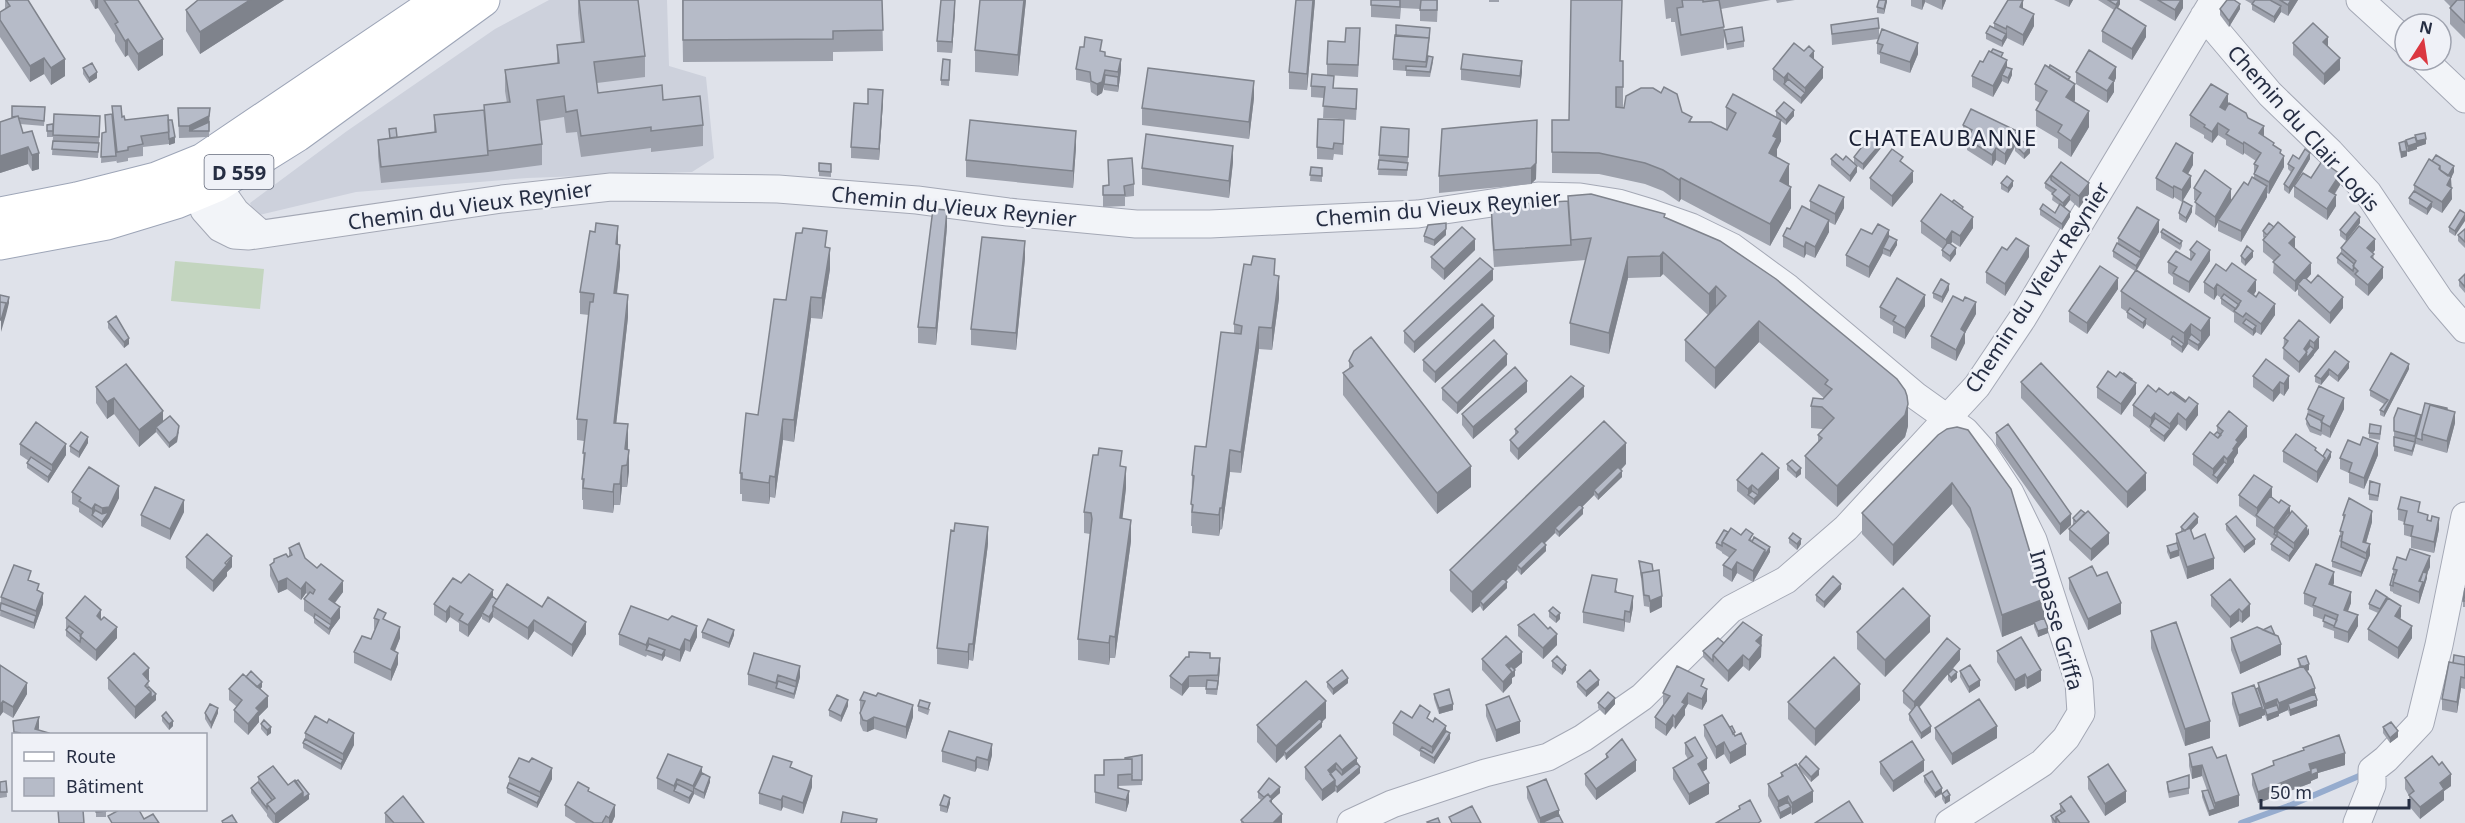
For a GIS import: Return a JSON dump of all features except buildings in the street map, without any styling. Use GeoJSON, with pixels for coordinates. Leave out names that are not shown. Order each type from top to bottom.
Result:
{"type":"FeatureCollection","features":[{"type":"Feature","properties":{"kind":"main road","name":"D 559"},"geometry":{"type":"LineString","coordinates":[[196,190],[203,160],[236,140],[440,0]]}},
{"type":"Feature","properties":{"kind":"main road","name":"D 559"},"geometry":{"type":"LineString","coordinates":[[0,243],[107,223],[196,190],[297,135],[483,0]]}},
{"type":"Feature","properties":{"kind":"main road","name":"D 559"},"geometry":{"type":"LineString","coordinates":[[0,214],[77,199],[196,190]]}},
{"type":"Feature","properties":{"kind":"street"},"geometry":{"type":"LineString","coordinates":[[2360,0],[2393,30]]}},
{"type":"Feature","properties":{"kind":"street","name":"Chemin du Vieux Reynier"},"geometry":{"type":"LineString","coordinates":[[196,190],[236,212],[261,234],[502,199],[611,187],[778,189],[917,200],[1008,212],[1136,224],[1210,224],[1381,216],[1422,213],[1538,196],[1580,197],[1618,203],[1652,213],[1690,227],[1732,248],[1788,288],[1916,396],[1947,418],[1977,386],[2022,319],[2209,8]]}},
{"type":"Feature","properties":{"kind":"street","name":"Chemin du Clair Logis"},"geometry":{"type":"LineString","coordinates":[[2209,8],[2270,94],[2330,152],[2368,193],[2440,300],[2465,329]]}},
{"type":"Feature","properties":{"kind":"street"},"geometry":{"type":"LineString","coordinates":[[2437,72],[2465,99]]}},
{"type":"Feature","properties":{"kind":"street"},"geometry":{"type":"LineString","coordinates":[[1351,823],[1392,804],[1485,773],[1548,757],[1583,738],[1642,697],[1731,609],[1786,580],[1846,528],[1947,418]]}},
{"type":"Feature","properties":{"kind":"street","name":"Impasse Griffa"},"geometry":{"type":"LineString","coordinates":[[1947,418],[1965,431],[1981,448],[2010,493],[2033,540],[2079,682],[2081,713],[2066,738],[2042,763],[1949,823]]}},
{"type":"Feature","properties":{"kind":"street"},"geometry":{"type":"LineString","coordinates":[[2357,823],[2372,785],[2372,771],[2420,723],[2439,645],[2465,516]]}},
{"type":"Feature","properties":{"kind":"shaded area"},"geometry":{"type":"Polygon","coordinates":[[[549,0],[667,0],[669,66],[706,77],[714,158],[692,172],[527,178],[356,192],[255,216],[250,203],[347,131],[495,29],[549,0]]]}},
{"type":"Feature","properties":{"kind":"green space"},"geometry":{"type":"Polygon","coordinates":[[[175,261],[264,269],[260,309],[171,301],[175,261]]]}},
{"type":"Feature","properties":{"kind":"waterway"},"geometry":{"type":"LineString","coordinates":[[2241,823],[2291,805],[2366,773]]}},
{"type":"Feature","properties":{"kind":"district","name":"CHATEAUBANNE"},"geometry":{"type":"Point","coordinates":[1943,137]}}]}
